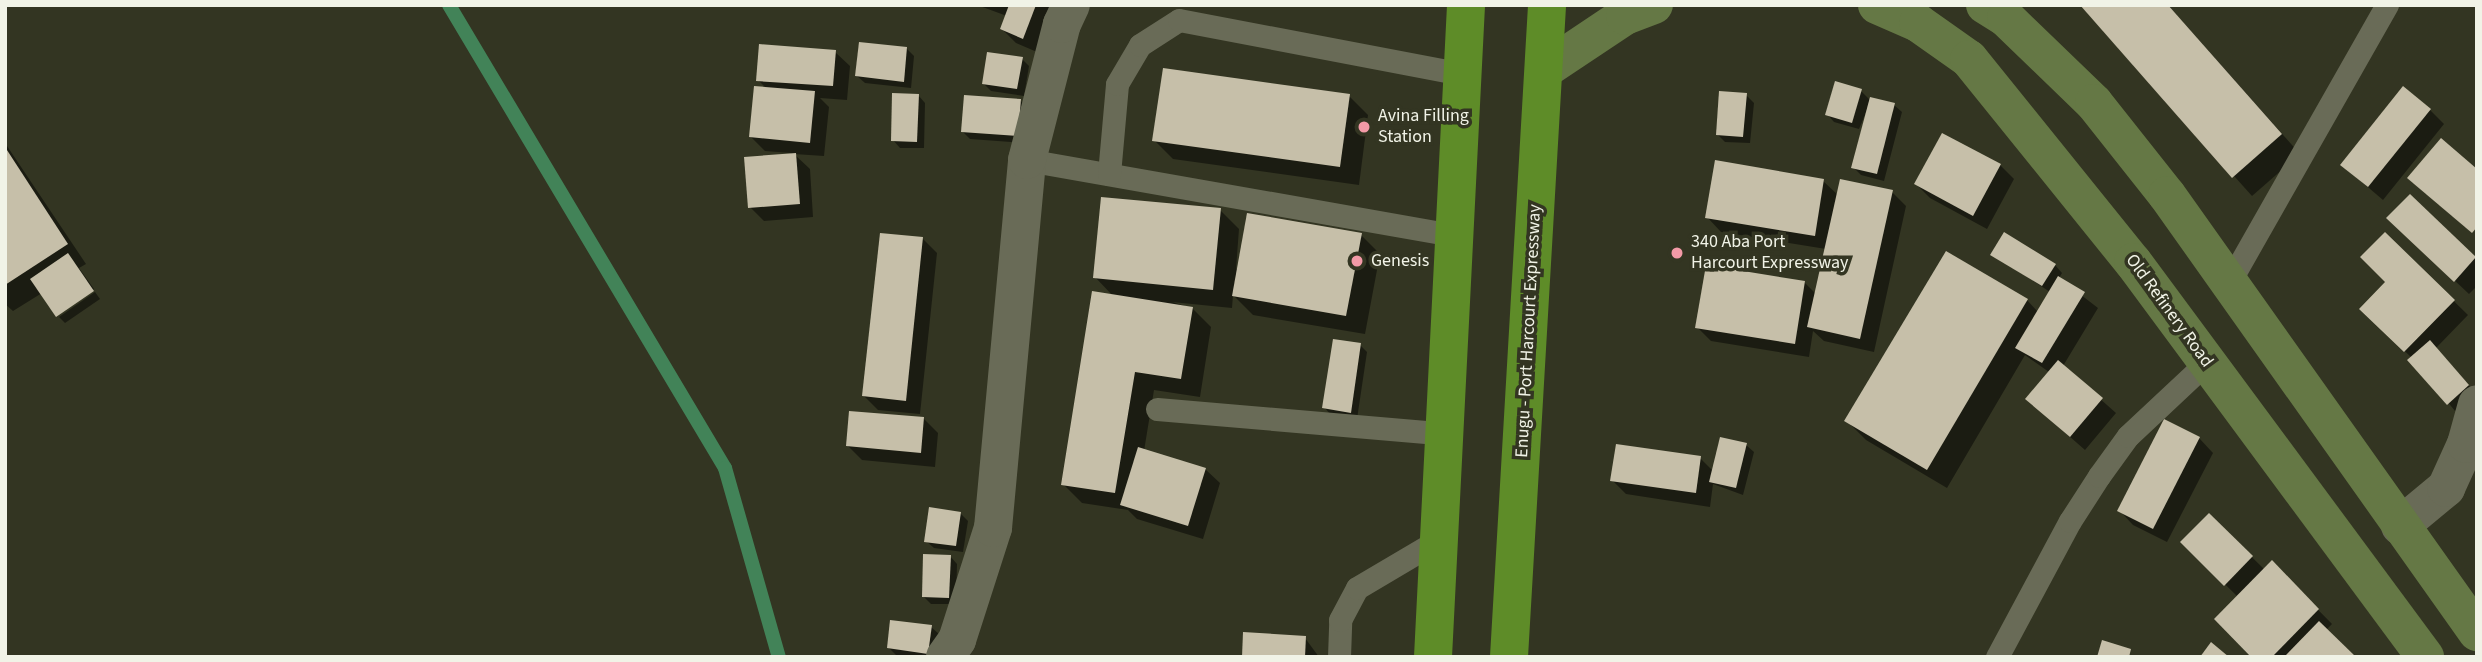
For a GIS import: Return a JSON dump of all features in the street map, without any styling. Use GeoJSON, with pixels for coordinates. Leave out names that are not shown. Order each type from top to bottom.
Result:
{"type":"FeatureCollection","features":[{"type":"Feature","properties":{"kind":"highway"},"geometry":{"type":"LineString","coordinates":[[1433,657],[1446,434],[1452,235],[1464,74],[1466,5]]}},
{"type":"Feature","properties":{"kind":"highway","name":"Enugu - Port Harcourt Expressway"},"geometry":{"type":"LineString","coordinates":[[1509,657],[1546,5]]}},
{"type":"Feature","properties":{"kind":"main road"},"geometry":{"type":"LineString","coordinates":[[1544,70],[1625,16],[1654,5]]}},
{"type":"Feature","properties":{"kind":"main road","name":"Old Refinery Road"},"geometry":{"type":"LineString","coordinates":[[1877,5],[1918,23],[1969,59],[2133,262],[2425,657]]}},
{"type":"Feature","properties":{"kind":"main road"},"geometry":{"type":"LineString","coordinates":[[1984,5],[2006,19],[2094,103],[2230,281],[2477,632]]}},
{"type":"Feature","properties":{"kind":"street"},"geometry":{"type":"LineString","coordinates":[[945,657],[957,640],[993,528],[1027,160],[1062,24],[1072,5]]}},
{"type":"Feature","properties":{"kind":"street"},"geometry":{"type":"LineString","coordinates":[[2400,526],[2446,488],[2466,444],[2477,404]]}},
{"type":"Feature","properties":{"kind":"lane"},"geometry":{"type":"LineString","coordinates":[[2230,281],[2387,5]]}},
{"type":"Feature","properties":{"kind":"lane"},"geometry":{"type":"LineString","coordinates":[[1109,174],[1117,84],[1140,45],[1179,20],[1464,74]]}},
{"type":"Feature","properties":{"kind":"lane"},"geometry":{"type":"LineString","coordinates":[[1027,160],[1452,235]]}},
{"type":"Feature","properties":{"kind":"lane"},"geometry":{"type":"LineString","coordinates":[[1997,657],[2099,476],[2128,436],[2207,362]]}},
{"type":"Feature","properties":{"kind":"lane"},"geometry":{"type":"LineString","coordinates":[[1157,410],[1446,434]]}},
{"type":"Feature","properties":{"kind":"lane"},"geometry":{"type":"LineString","coordinates":[[1339,657],[1340,620],[1357,588],[1440,539]]}},
{"type":"Feature","properties":{"kind":"building"},"geometry":{"type":"Polygon","coordinates":[[[1009,5],[1036,5],[1023,39],[1000,29],[1009,5]]]}},
{"type":"Feature","properties":{"kind":"building"},"geometry":{"type":"Polygon","coordinates":[[[2080,5],[2168,5],[2282,134],[2232,178],[2080,5]]]}},
{"type":"Feature","properties":{"kind":"building"},"geometry":{"type":"Polygon","coordinates":[[[859,42],[907,47],[904,82],[855,76],[859,42]]]}},
{"type":"Feature","properties":{"kind":"building"},"geometry":{"type":"Polygon","coordinates":[[[759,44],[836,50],[833,86],[756,81],[759,44]]]}},
{"type":"Feature","properties":{"kind":"building"},"geometry":{"type":"Polygon","coordinates":[[[987,52],[1023,57],[1017,89],[982,84],[987,52]]]}},
{"type":"Feature","properties":{"kind":"building"},"geometry":{"type":"Polygon","coordinates":[[[1163,68],[1350,94],[1340,167],[1152,141],[1163,68]]]}},
{"type":"Feature","properties":{"kind":"building"},"geometry":{"type":"Polygon","coordinates":[[[1835,81],[1862,89],[1852,123],[1825,115],[1835,81]]]}},
{"type":"Feature","properties":{"kind":"building"},"geometry":{"type":"Polygon","coordinates":[[[754,86],[815,91],[810,143],[749,137],[754,86]]]}},
{"type":"Feature","properties":{"kind":"building"},"geometry":{"type":"Polygon","coordinates":[[[2403,86],[2431,109],[2368,187],[2340,165],[2403,86]]]}},
{"type":"Feature","properties":{"kind":"building"},"geometry":{"type":"Polygon","coordinates":[[[1719,91],[1747,93],[1743,137],[1716,135],[1719,91]]]}},
{"type":"Feature","properties":{"kind":"building"},"geometry":{"type":"Polygon","coordinates":[[[892,93],[919,94],[917,142],[891,141],[892,93]]]}},
{"type":"Feature","properties":{"kind":"building"},"geometry":{"type":"Polygon","coordinates":[[[964,95],[1021,99],[1018,136],[961,132],[964,95]]]}},
{"type":"Feature","properties":{"kind":"building"},"geometry":{"type":"Polygon","coordinates":[[[1870,97],[1895,103],[1877,174],[1851,168],[1870,97]]]}},
{"type":"Feature","properties":{"kind":"building"},"geometry":{"type":"Polygon","coordinates":[[[1942,133],[2001,164],[1973,216],[1914,184],[1942,133]]]}},
{"type":"Feature","properties":{"kind":"building"},"geometry":{"type":"Polygon","coordinates":[[[2441,138],[2477,169],[2477,227],[2472,233],[2407,178],[2441,138]]]}},
{"type":"Feature","properties":{"kind":"building"},"geometry":{"type":"Polygon","coordinates":[[[5,147],[68,244],[5,285],[5,147]]]}},
{"type":"Feature","properties":{"kind":"building"},"geometry":{"type":"Polygon","coordinates":[[[796,153],[800,204],[748,208],[744,157],[796,153]]]}},
{"type":"Feature","properties":{"kind":"building"},"geometry":{"type":"Polygon","coordinates":[[[1715,160],[1824,179],[1815,236],[1705,218],[1715,160]]]}},
{"type":"Feature","properties":{"kind":"building"},"geometry":{"type":"Polygon","coordinates":[[[1840,179],[1893,190],[1860,339],[1807,327],[1840,179]]]}},
{"type":"Feature","properties":{"kind":"building"},"geometry":{"type":"Polygon","coordinates":[[[2410,194],[2476,257],[2454,282],[2386,218],[2410,194]]]}},
{"type":"Feature","properties":{"kind":"building"},"geometry":{"type":"Polygon","coordinates":[[[1101,197],[1221,208],[1213,290],[1093,278],[1101,197]]]}},
{"type":"Feature","properties":{"kind":"building"},"geometry":{"type":"Polygon","coordinates":[[[1247,213],[1362,233],[1346,316],[1232,296],[1247,213]]]}},
{"type":"Feature","properties":{"kind":"building"},"geometry":{"type":"Polygon","coordinates":[[[2004,232],[2056,264],[2042,286],[1990,255],[2004,232]]]}},
{"type":"Feature","properties":{"kind":"building"},"geometry":{"type":"Polygon","coordinates":[[[2385,232],[2455,300],[2404,352],[2359,309],[2385,282],[2360,257],[2385,232]]]}},
{"type":"Feature","properties":{"kind":"building"},"geometry":{"type":"Polygon","coordinates":[[[880,233],[923,237],[906,401],[862,396],[880,233]]]}},
{"type":"Feature","properties":{"kind":"building"},"geometry":{"type":"Polygon","coordinates":[[[1946,251],[2028,299],[1927,470],[1844,421],[1946,251]]]}},
{"type":"Feature","properties":{"kind":"building"},"geometry":{"type":"Polygon","coordinates":[[[68,253],[94,291],[56,317],[30,279],[68,253]]]}},
{"type":"Feature","properties":{"kind":"building"},"geometry":{"type":"Polygon","coordinates":[[[1706,265],[1805,281],[1795,344],[1695,328],[1706,265]]]}},
{"type":"Feature","properties":{"kind":"building"},"geometry":{"type":"Polygon","coordinates":[[[2058,276],[2085,292],[2042,363],[2015,348],[2058,276]]]}},
{"type":"Feature","properties":{"kind":"building"},"geometry":{"type":"Polygon","coordinates":[[[1092,291],[1193,307],[1181,379],[1135,372],[1115,493],[1061,485],[1092,291]]]}},
{"type":"Feature","properties":{"kind":"building"},"geometry":{"type":"Polygon","coordinates":[[[1333,339],[1361,343],[1351,413],[1322,408],[1333,339]]]}},
{"type":"Feature","properties":{"kind":"building"},"geometry":{"type":"Polygon","coordinates":[[[2430,340],[2469,385],[2447,405],[2407,360],[2430,340]]]}},
{"type":"Feature","properties":{"kind":"building"},"geometry":{"type":"Polygon","coordinates":[[[2058,360],[2103,398],[2070,437],[2025,399],[2058,360]]]}},
{"type":"Feature","properties":{"kind":"building"},"geometry":{"type":"Polygon","coordinates":[[[849,411],[924,417],[921,453],[846,446],[849,411]]]}},
{"type":"Feature","properties":{"kind":"building"},"geometry":{"type":"Polygon","coordinates":[[[2164,419],[2200,437],[2153,529],[2117,511],[2164,419]]]}},
{"type":"Feature","properties":{"kind":"building"},"geometry":{"type":"Polygon","coordinates":[[[1720,437],[1747,443],[1736,488],[1709,482],[1720,437]]]}},
{"type":"Feature","properties":{"kind":"building"},"geometry":{"type":"Polygon","coordinates":[[[1616,444],[1701,456],[1696,493],[1610,481],[1616,444]]]}},
{"type":"Feature","properties":{"kind":"building"},"geometry":{"type":"Polygon","coordinates":[[[1138,447],[1206,468],[1188,526],[1120,505],[1138,447]]]}},
{"type":"Feature","properties":{"kind":"building"},"geometry":{"type":"Polygon","coordinates":[[[929,507],[961,512],[956,546],[924,542],[929,507]]]}},
{"type":"Feature","properties":{"kind":"building"},"geometry":{"type":"Polygon","coordinates":[[[2209,513],[2253,556],[2224,586],[2180,542],[2209,513]]]}},
{"type":"Feature","properties":{"kind":"building"},"geometry":{"type":"Polygon","coordinates":[[[923,554],[951,555],[949,598],[922,597],[923,554]]]}},
{"type":"Feature","properties":{"kind":"building"},"geometry":{"type":"Polygon","coordinates":[[[2272,560],[2319,609],[2272,657],[2251,657],[2214,619],[2272,560]]]}},
{"type":"Feature","properties":{"kind":"building"},"geometry":{"type":"Polygon","coordinates":[[[890,620],[932,625],[928,654],[887,648],[890,620]]]}},
{"type":"Feature","properties":{"kind":"building"},"geometry":{"type":"Polygon","coordinates":[[[2319,621],[2356,657],[2284,657],[2319,621]]]}},
{"type":"Feature","properties":{"kind":"building"},"geometry":{"type":"Polygon","coordinates":[[[1243,632],[1306,636],[1305,657],[1242,657],[1243,632]]]}},
{"type":"Feature","properties":{"kind":"building"},"geometry":{"type":"Polygon","coordinates":[[[2102,640],[2131,649],[2129,657],[2097,657],[2102,640]]]}},
{"type":"Feature","properties":{"kind":"building"},"geometry":{"type":"Polygon","coordinates":[[[2211,642],[2229,657],[2200,657],[2211,642]]]}},
{"type":"Feature","properties":{"kind":"waterway"},"geometry":{"type":"LineString","coordinates":[[449,5],[725,468],[779,657]]}},
{"type":"Feature","properties":{"kind":"place","name":"Avina Filling Station"},"geometry":{"type":"Point","coordinates":[1364,127]}},
{"type":"Feature","properties":{"kind":"place","name":"340 Aba Port Harcourt Expressway"},"geometry":{"type":"Point","coordinates":[1677,253]}},
{"type":"Feature","properties":{"kind":"place","name":"Genesis"},"geometry":{"type":"Point","coordinates":[1357,261]}}]}
